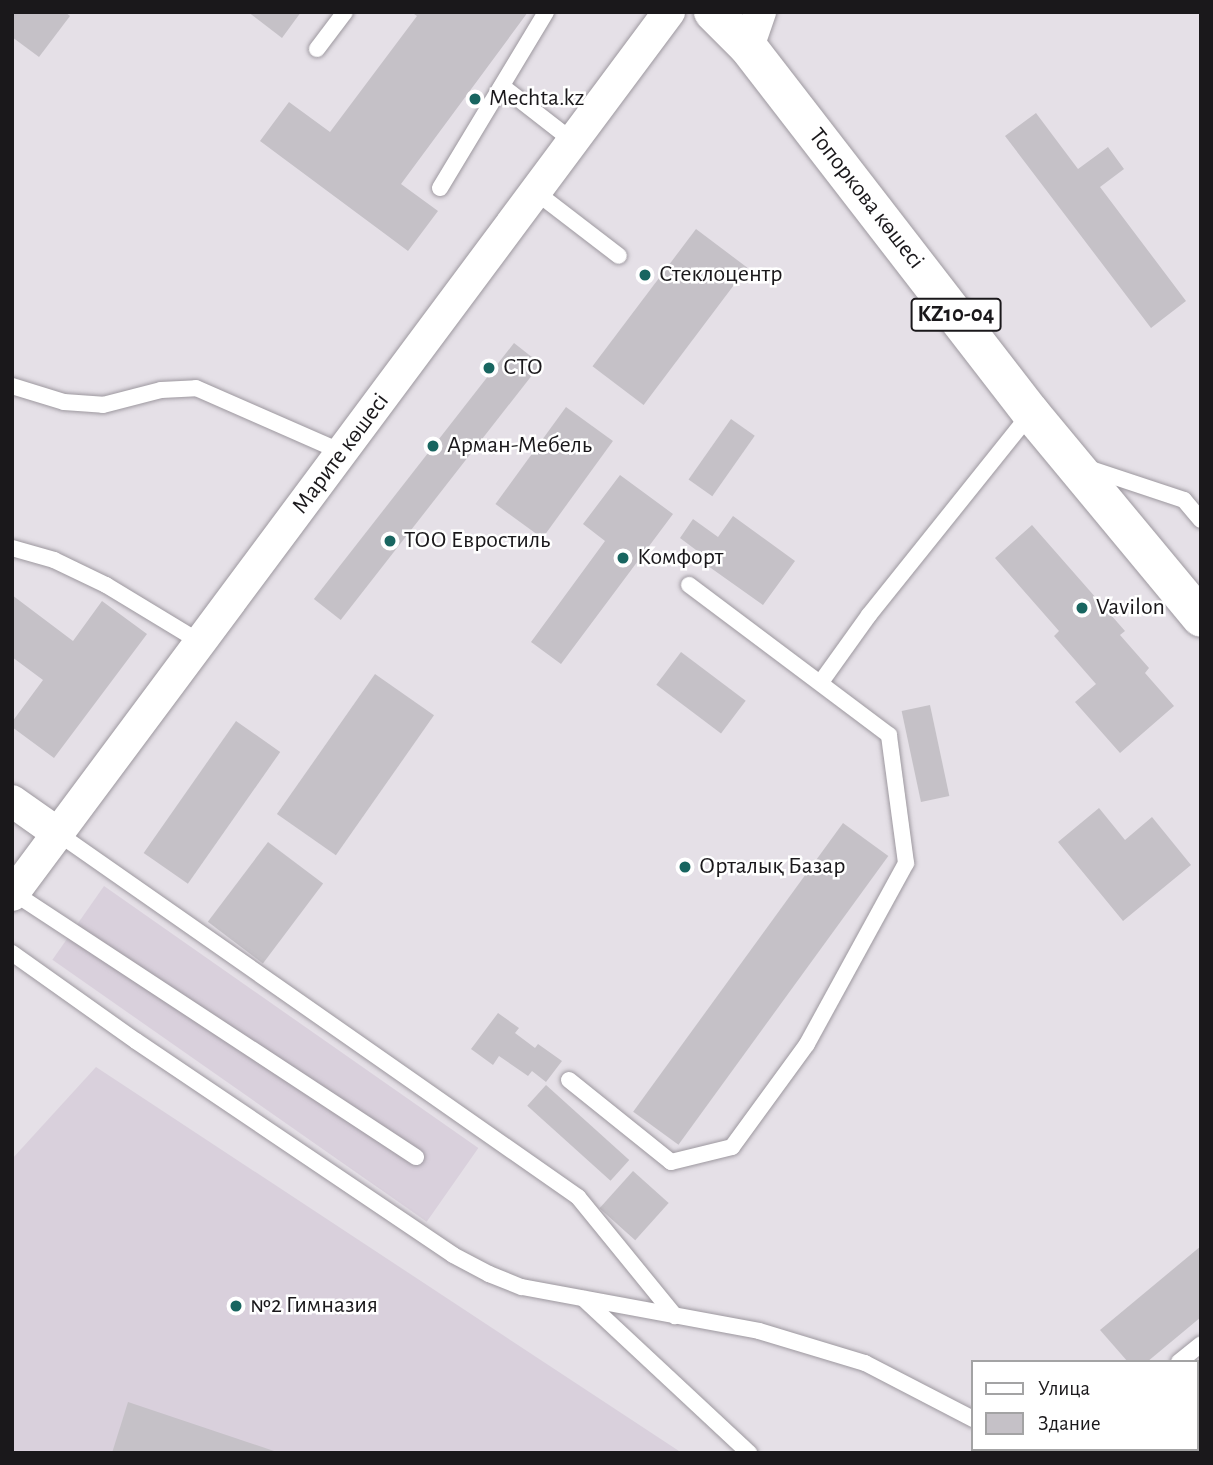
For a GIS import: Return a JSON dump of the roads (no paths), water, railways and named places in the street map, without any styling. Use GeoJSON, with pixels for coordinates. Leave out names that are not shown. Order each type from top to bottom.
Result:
{"type":"FeatureCollection","features":[{"type":"Feature","properties":{"kind":"highway","name":"Топоркова көшесі"},"geometry":{"type":"LineString","coordinates":[[713,12],[754,29],[1031,413],[1201,618]]}},
{"type":"Feature","properties":{"kind":"street","name":"Марите көшесі"},"geometry":{"type":"LineString","coordinates":[[13,894],[56,832],[537,194],[669,12]]}},
{"type":"Feature","properties":{"kind":"street"},"geometry":{"type":"LineString","coordinates":[[12,801],[56,832]]}},
{"type":"Feature","properties":{"kind":"lane"},"geometry":{"type":"LineString","coordinates":[[317,49],[345,12]]}},
{"type":"Feature","properties":{"kind":"lane"},"geometry":{"type":"LineString","coordinates":[[440,188],[547,12]]}},
{"type":"Feature","properties":{"kind":"lane"},"geometry":{"type":"LineString","coordinates":[[502,86],[574,142]]}},
{"type":"Feature","properties":{"kind":"lane"},"geometry":{"type":"LineString","coordinates":[[537,194],[619,256]]}},
{"type":"Feature","properties":{"kind":"lane"},"geometry":{"type":"LineString","coordinates":[[12,386],[64,402],[103,405],[161,390],[196,388],[342,453]]}},
{"type":"Feature","properties":{"kind":"lane"},"geometry":{"type":"LineString","coordinates":[[821,682],[869,615],[1031,413]]}},
{"type":"Feature","properties":{"kind":"lane"},"geometry":{"type":"LineString","coordinates":[[1073,463],[1184,500],[1201,520]]}},
{"type":"Feature","properties":{"kind":"lane"},"geometry":{"type":"LineString","coordinates":[[12,548],[54,560],[106,585],[200,642]]}},
{"type":"Feature","properties":{"kind":"lane"},"geometry":{"type":"LineString","coordinates":[[569,1080],[671,1161],[732,1147],[807,1044],[906,863],[889,734],[689,585]]}},
{"type":"Feature","properties":{"kind":"lane"},"geometry":{"type":"LineString","coordinates":[[56,832],[578,1197],[675,1316]]}},
{"type":"Feature","properties":{"kind":"lane"},"geometry":{"type":"LineString","coordinates":[[13,894],[416,1157]]}},
{"type":"Feature","properties":{"kind":"lane"},"geometry":{"type":"LineString","coordinates":[[12,953],[136,1041],[453,1255],[522,1287],[759,1331],[865,1363],[972,1418]]}},
{"type":"Feature","properties":{"kind":"lane"},"geometry":{"type":"LineString","coordinates":[[584,1299],[750,1453]]}},
{"type":"Feature","properties":{"kind":"lane"},"geometry":{"type":"LineString","coordinates":[[1181,1360],[1201,1344]]}},
{"type":"Feature","properties":{"kind":"place","name":"Mechta.kz"},"geometry":{"type":"Point","coordinates":[475,99]}},
{"type":"Feature","properties":{"kind":"place","name":"Стеклоцентр"},"geometry":{"type":"Point","coordinates":[645,275]}},
{"type":"Feature","properties":{"kind":"place","name":"СТО"},"geometry":{"type":"Point","coordinates":[489,368]}},
{"type":"Feature","properties":{"kind":"place","name":"Арман-Мебель"},"geometry":{"type":"Point","coordinates":[433,446]}},
{"type":"Feature","properties":{"kind":"place","name":"ТОО Евростиль"},"geometry":{"type":"Point","coordinates":[390,541]}},
{"type":"Feature","properties":{"kind":"place","name":"Комфорт"},"geometry":{"type":"Point","coordinates":[623,558]}},
{"type":"Feature","properties":{"kind":"place","name":"Vavilon"},"geometry":{"type":"Point","coordinates":[1082,608]}},
{"type":"Feature","properties":{"kind":"place","name":"Орталық Базар"},"geometry":{"type":"Point","coordinates":[685,867]}},
{"type":"Feature","properties":{"kind":"place","name":"№2 Гимназия"},"geometry":{"type":"Point","coordinates":[236,1306]}}]}
